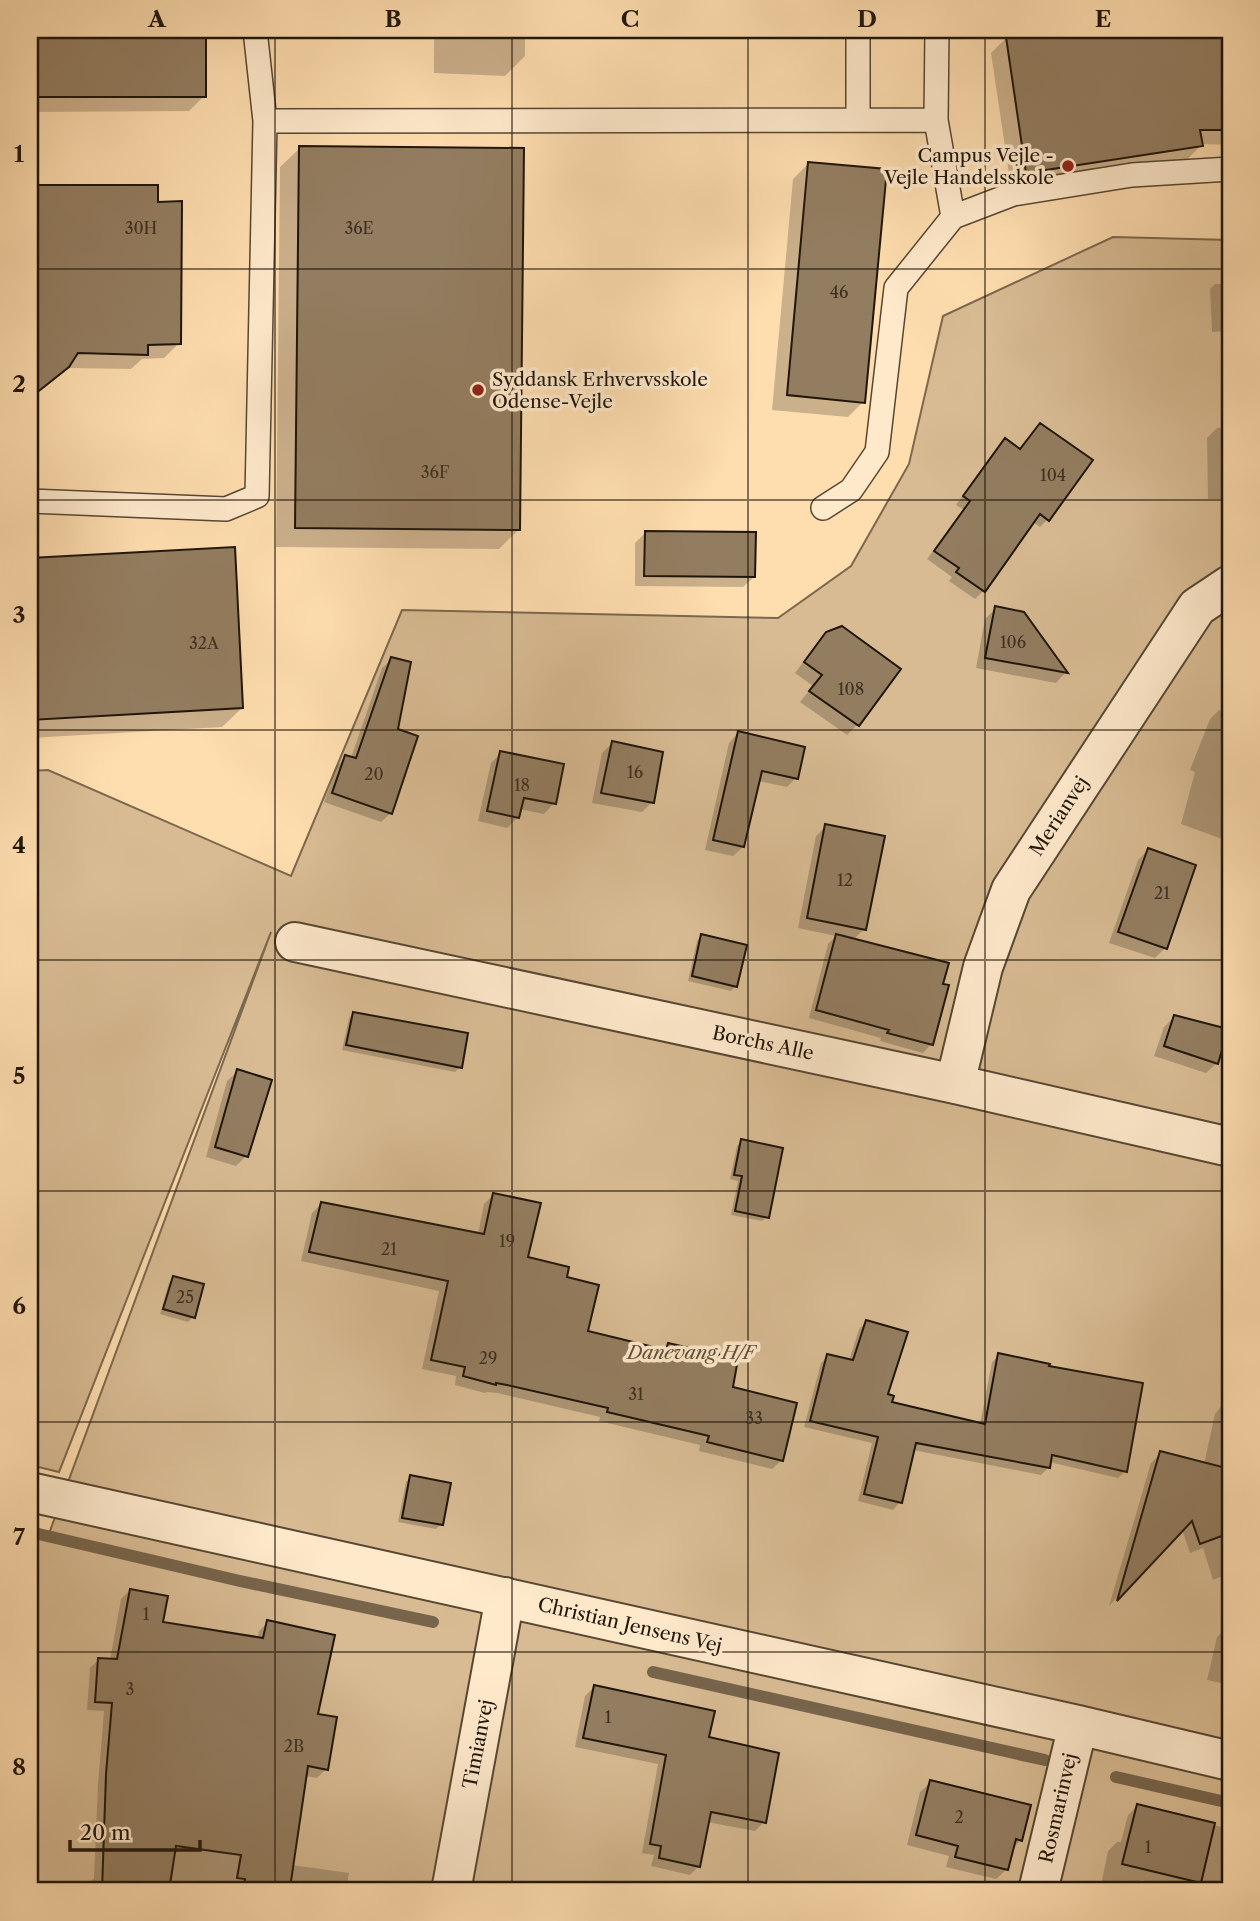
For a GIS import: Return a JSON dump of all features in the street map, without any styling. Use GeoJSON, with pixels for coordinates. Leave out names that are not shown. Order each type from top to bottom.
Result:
{"type":"FeatureCollection","features":[{"type":"Feature","properties":{"kind":"street","name":"Merianvej"},"geometry":{"type":"LineString","coordinates":[[955,1084],[983,967],[1011,890],[1197,607],[1230,585]]}},
{"type":"Feature","properties":{"kind":"street","name":"Borchs Alle"},"geometry":{"type":"LineString","coordinates":[[295,942],[955,1084],[1230,1147]]}},
{"type":"Feature","properties":{"kind":"street","name":"Christian Jensens Vej"},"geometry":{"type":"LineString","coordinates":[[30,1492],[1230,1761]]}},
{"type":"Feature","properties":{"kind":"street","name":"Timianvej"},"geometry":{"type":"LineString","coordinates":[[451,1891],[505,1597]]}},
{"type":"Feature","properties":{"kind":"street","name":"Rosmarinvej"},"geometry":{"type":"LineString","coordinates":[[1038,1891],[1078,1725]]}},
{"type":"Feature","properties":{"kind":"lane"},"geometry":{"type":"LineString","coordinates":[[30,501],[226,509],[257,496],[265,121],[255,30]]}},
{"type":"Feature","properties":{"kind":"lane"},"geometry":{"type":"LineString","coordinates":[[858,30],[858,119]]}},
{"type":"Feature","properties":{"kind":"lane"},"geometry":{"type":"LineString","coordinates":[[937,30],[936,120],[953,217]]}},
{"type":"Feature","properties":{"kind":"lane"},"geometry":{"type":"LineString","coordinates":[[265,121],[936,120]]}},
{"type":"Feature","properties":{"kind":"lane"},"geometry":{"type":"LineString","coordinates":[[823,508],[851,490],[877,452],[896,288],[953,217],[1013,194],[1132,175],[1230,169]]}},
{"type":"Feature","properties":{"kind":"green space","name":"Danevang H/F"},"geometry":{"type":"Polygon","coordinates":[[[1113,237],[1230,240],[1230,1891],[30,1891],[30,1536],[47,1539],[271,932],[59,1472],[30,1465],[30,771],[48,770],[291,876],[402,610],[778,618],[851,566],[909,464],[943,316],[1113,237]]]}},
{"type":"Feature","properties":{"kind":"building"},"geometry":{"type":"Polygon","coordinates":[[[30,30],[206,30],[206,97],[30,97],[30,30]]]}},
{"type":"Feature","properties":{"kind":"building"},"geometry":{"type":"Polygon","coordinates":[[[1049,30],[1230,30],[1230,130],[1200,130],[1203,146],[1026,173],[1006,37],[1049,30]]]}},
{"type":"Feature","properties":{"kind":"building"},"geometry":{"type":"Polygon","coordinates":[[[299,146],[524,148],[520,530],[295,528],[299,146]]]}},
{"type":"Feature","properties":{"kind":"building"},"geometry":{"type":"Polygon","coordinates":[[[808,162],[887,169],[865,403],[787,395],[808,162]]]}},
{"type":"Feature","properties":{"kind":"building"},"geometry":{"type":"Polygon","coordinates":[[[30,185],[158,185],[158,202],[182,201],[181,344],[148,345],[148,355],[78,353],[69,367],[30,398],[30,185]]]}},
{"type":"Feature","properties":{"kind":"building"},"geometry":{"type":"Polygon","coordinates":[[[1040,423],[1093,460],[1049,521],[1040,514],[985,592],[956,572],[959,568],[934,551],[970,501],[963,496],[1005,438],[1020,449],[1040,423]]]}},
{"type":"Feature","properties":{"kind":"building"},"geometry":{"type":"Polygon","coordinates":[[[645,531],[756,532],[755,577],[644,576],[645,531]]]}},
{"type":"Feature","properties":{"kind":"building"},"geometry":{"type":"Polygon","coordinates":[[[235,547],[243,708],[30,720],[30,558],[235,547]]]}},
{"type":"Feature","properties":{"kind":"building"},"geometry":{"type":"Polygon","coordinates":[[[995,606],[1024,612],[1068,673],[985,658],[995,606]]]}},
{"type":"Feature","properties":{"kind":"building"},"geometry":{"type":"Polygon","coordinates":[[[842,626],[901,669],[859,726],[809,691],[822,675],[804,662],[826,632],[842,626]]]}},
{"type":"Feature","properties":{"kind":"building"},"geometry":{"type":"Polygon","coordinates":[[[391,657],[411,662],[398,729],[418,736],[392,814],[332,793],[345,755],[356,758],[391,657]]]}},
{"type":"Feature","properties":{"kind":"building"},"geometry":{"type":"Polygon","coordinates":[[[738,731],[805,747],[798,779],[762,771],[744,847],[713,840],[738,731]]]}},
{"type":"Feature","properties":{"kind":"building"},"geometry":{"type":"Polygon","coordinates":[[[612,741],[663,752],[654,803],[601,793],[612,741]]]}},
{"type":"Feature","properties":{"kind":"building"},"geometry":{"type":"Polygon","coordinates":[[[500,751],[564,764],[556,804],[524,798],[519,818],[487,811],[500,751]]]}},
{"type":"Feature","properties":{"kind":"building"},"geometry":{"type":"Polygon","coordinates":[[[825,824],[885,836],[866,930],[807,918],[825,824]]]}},
{"type":"Feature","properties":{"kind":"building"},"geometry":{"type":"Polygon","coordinates":[[[1148,848],[1196,865],[1167,949],[1118,932],[1148,848]]]}},
{"type":"Feature","properties":{"kind":"building"},"geometry":{"type":"Polygon","coordinates":[[[701,934],[747,945],[737,987],[692,976],[701,934]]]}},
{"type":"Feature","properties":{"kind":"building"},"geometry":{"type":"Polygon","coordinates":[[[836,934],[949,963],[943,984],[949,985],[933,1045],[816,1010],[836,934]]]}},
{"type":"Feature","properties":{"kind":"building"},"geometry":{"type":"Polygon","coordinates":[[[353,1012],[468,1033],[462,1068],[346,1045],[353,1012]]]}},
{"type":"Feature","properties":{"kind":"building"},"geometry":{"type":"Polygon","coordinates":[[[1174,1015],[1228,1029],[1218,1064],[1164,1046],[1174,1015]]]}},
{"type":"Feature","properties":{"kind":"building"},"geometry":{"type":"Polygon","coordinates":[[[237,1069],[272,1080],[248,1157],[215,1147],[237,1069]]]}},
{"type":"Feature","properties":{"kind":"building"},"geometry":{"type":"Polygon","coordinates":[[[741,1139],[783,1148],[769,1218],[735,1211],[742,1176],[734,1175],[741,1139]]]}},
{"type":"Feature","properties":{"kind":"building"},"geometry":{"type":"Polygon","coordinates":[[[493,1193],[541,1203],[528,1257],[569,1267],[567,1277],[599,1285],[588,1331],[666,1350],[668,1343],[738,1359],[733,1387],[797,1403],[783,1461],[707,1442],[709,1436],[607,1412],[608,1408],[463,1376],[465,1367],[431,1360],[448,1281],[309,1252],[321,1202],[484,1234],[493,1193]]]}},
{"type":"Feature","properties":{"kind":"building"},"geometry":{"type":"Polygon","coordinates":[[[173,1276],[204,1284],[195,1318],[163,1309],[173,1276]]]}},
{"type":"Feature","properties":{"kind":"building"},"geometry":{"type":"Polygon","coordinates":[[[866,1320],[908,1332],[888,1394],[894,1396],[892,1402],[985,1424],[998,1353],[1050,1364],[1049,1366],[1143,1383],[1127,1472],[1052,1455],[1050,1468],[916,1443],[902,1503],[864,1494],[878,1437],[810,1421],[827,1354],[853,1360],[866,1320]]]}},
{"type":"Feature","properties":{"kind":"building"},"geometry":{"type":"Polygon","coordinates":[[[1160,1451],[1230,1469],[1230,1533],[1200,1544],[1192,1521],[1117,1601],[1160,1451]]]}},
{"type":"Feature","properties":{"kind":"building"},"geometry":{"type":"Polygon","coordinates":[[[410,1475],[451,1483],[443,1525],[402,1518],[410,1475]]]}},
{"type":"Feature","properties":{"kind":"building"},"geometry":{"type":"Polygon","coordinates":[[[130,1589],[168,1596],[163,1622],[263,1638],[267,1620],[335,1635],[318,1714],[337,1717],[328,1770],[308,1766],[290,1888],[244,1885],[245,1879],[237,1878],[241,1855],[176,1846],[169,1891],[102,1891],[106,1774],[112,1703],[95,1702],[98,1658],[117,1659],[130,1589]]]}},
{"type":"Feature","properties":{"kind":"building"},"geometry":{"type":"Polygon","coordinates":[[[594,1685],[715,1711],[709,1737],[779,1753],[766,1823],[711,1812],[700,1867],[659,1858],[661,1846],[650,1844],[666,1755],[583,1738],[594,1685]]]}},
{"type":"Feature","properties":{"kind":"building"},"geometry":{"type":"Polygon","coordinates":[[[930,1780],[1031,1805],[1022,1841],[1016,1839],[1008,1870],[955,1857],[958,1846],[916,1835],[930,1780]]]}},
{"type":"Feature","properties":{"kind":"building"},"geometry":{"type":"Polygon","coordinates":[[[1137,1804],[1215,1823],[1201,1883],[1122,1864],[1137,1804]]]}},
{"type":"Feature","properties":{"kind":"waterway"},"geometry":{"type":"LineString","coordinates":[[30,1532],[433,1622]]}},
{"type":"Feature","properties":{"kind":"waterway"},"geometry":{"type":"LineString","coordinates":[[653,1672],[1045,1760]]}},
{"type":"Feature","properties":{"kind":"waterway"},"geometry":{"type":"LineString","coordinates":[[1116,1777],[1230,1803]]}},
{"type":"Feature","properties":{"kind":"place","name":"Campus Vejle - Vejle Handelsskole"},"geometry":{"type":"Point","coordinates":[1068,166]}},
{"type":"Feature","properties":{"kind":"place","name":"Syddansk Erhvervsskole Odense-Vejle"},"geometry":{"type":"Point","coordinates":[478,390]}}]}
